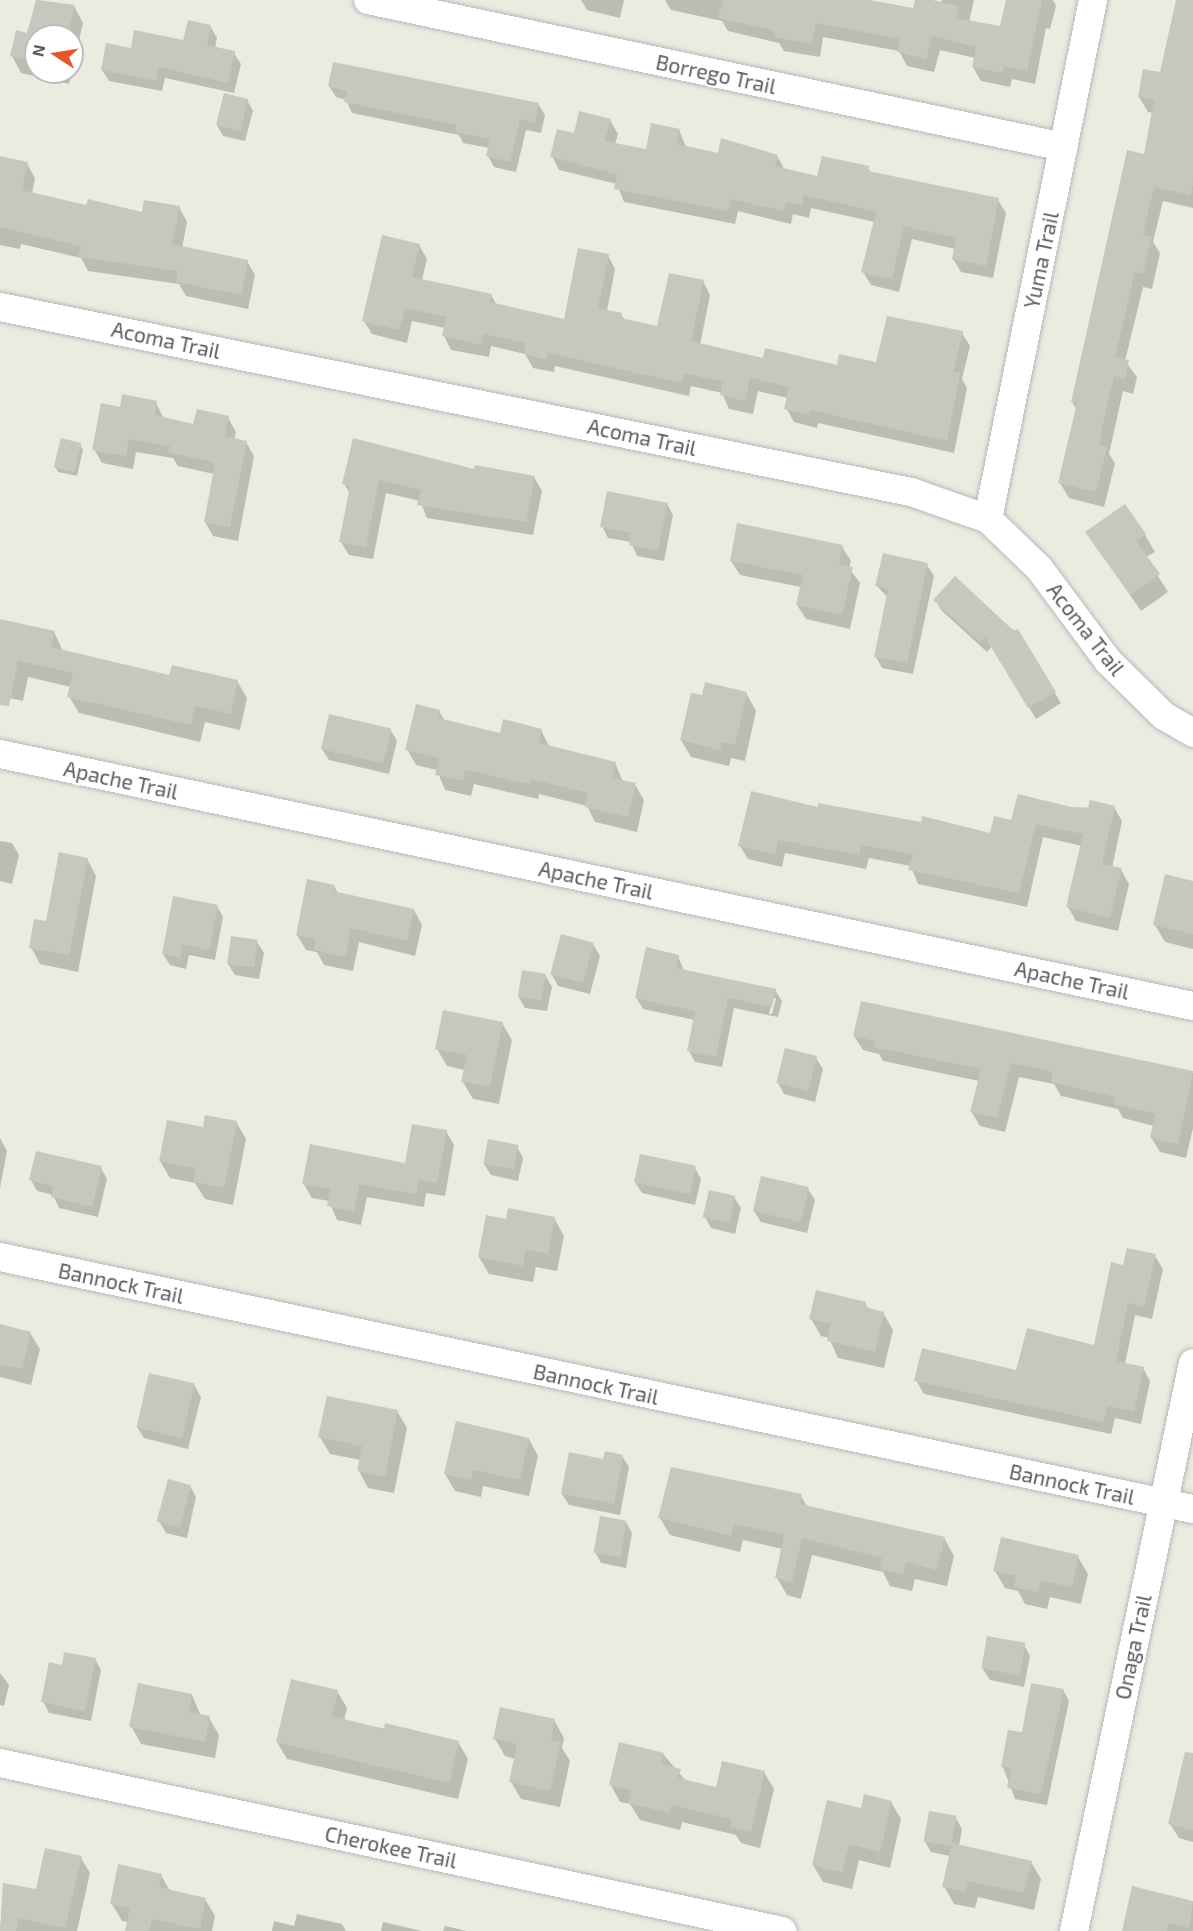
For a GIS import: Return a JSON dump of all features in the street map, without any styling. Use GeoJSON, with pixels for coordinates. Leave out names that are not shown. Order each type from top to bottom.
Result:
{"type":"FeatureCollection","features":[{"type":"Feature","properties":{"kind":"street","name":"Borrego Trail"},"geometry":{"type":"LineString","coordinates":[[368,0],[1064,147]]}},
{"type":"Feature","properties":{"kind":"street","name":"Yuma Trail"},"geometry":{"type":"LineString","coordinates":[[988,519],[1093,0]]}},
{"type":"Feature","properties":{"kind":"street","name":"Acoma Trail"},"geometry":{"type":"LineString","coordinates":[[0,307],[910,492],[988,519],[1039,568],[1108,661],[1164,716],[1193,733]]}},
{"type":"Feature","properties":{"kind":"street","name":"Apache Trail"},"geometry":{"type":"LineString","coordinates":[[0,754],[1193,1006]]}},
{"type":"Feature","properties":{"kind":"street","name":"Bannock Trail"},"geometry":{"type":"LineString","coordinates":[[0,1257],[1193,1509]]}},
{"type":"Feature","properties":{"kind":"street","name":"Onaga Trail"},"geometry":{"type":"LineString","coordinates":[[1074,1931],[1193,1363]]}},
{"type":"Feature","properties":{"kind":"street","name":"Cherokee Trail"},"geometry":{"type":"LineString","coordinates":[[0,1762],[782,1931]]}},
{"type":"Feature","properties":{"kind":"building"},"geometry":{"type":"Polygon","coordinates":[[[36,0],[75,5],[70,24],[29,24],[36,0]]]}},
{"type":"Feature","properties":{"kind":"building"},"geometry":{"type":"Polygon","coordinates":[[[723,0],[870,0],[913,8],[915,0],[933,0],[959,6],[956,18],[1000,26],[1006,0],[1042,0],[1027,71],[1004,66],[1002,73],[972,67],[976,47],[932,36],[926,59],[897,52],[900,39],[816,23],[812,44],[774,37],[775,31],[718,18],[723,0]]]}},
{"type":"Feature","properties":{"kind":"building"},"geometry":{"type":"Polygon","coordinates":[[[1176,0],[1193,0],[1193,183],[1190,195],[1154,187],[1143,235],[1152,237],[1143,274],[1135,272],[1115,357],[1129,360],[1125,379],[1114,376],[1100,445],[1107,447],[1096,492],[1058,483],[1077,403],[1071,402],[1127,150],[1144,154],[1154,100],[1138,97],[1143,69],[1160,72],[1176,0]]]}},
{"type":"Feature","properties":{"kind":"building"},"geometry":{"type":"Polygon","coordinates":[[[188,20],[211,25],[207,45],[235,51],[228,83],[159,67],[156,81],[101,70],[106,43],[131,48],[134,30],[183,40],[188,20]]]}},
{"type":"Feature","properties":{"kind":"building"},"geometry":{"type":"Polygon","coordinates":[[[16,30],[24,32],[24,59],[10,56],[16,30]]]}},
{"type":"Feature","properties":{"kind":"building"},"geometry":{"type":"Polygon","coordinates":[[[333,62],[539,103],[535,123],[520,119],[510,162],[486,156],[490,139],[455,132],[456,125],[344,102],[347,91],[328,86],[333,62]]]}},
{"type":"Feature","properties":{"kind":"building"},"geometry":{"type":"Polygon","coordinates":[[[224,93],[248,99],[240,131],[216,125],[224,93]]]}},
{"type":"Feature","properties":{"kind":"building"},"geometry":{"type":"Polygon","coordinates":[[[579,111],[611,119],[605,141],[646,149],[651,123],[680,129],[677,144],[718,153],[721,138],[778,155],[775,166],[817,176],[822,156],[869,166],[868,171],[999,198],[986,266],[952,259],[956,238],[904,226],[892,279],[861,272],[876,212],[804,195],[802,205],[786,202],[784,211],[731,199],[728,211],[614,189],[617,174],[550,157],[557,129],[574,133],[579,111]]]}},
{"type":"Feature","properties":{"kind":"building"},"geometry":{"type":"Polygon","coordinates":[[[0,156],[28,162],[22,190],[86,205],[88,199],[142,212],[144,200],[180,206],[172,244],[248,260],[241,295],[176,282],[178,271],[78,257],[81,246],[0,227],[0,156]]]}},
{"type":"Feature","properties":{"kind":"building"},"geometry":{"type":"Polygon","coordinates":[[[382,235],[420,244],[412,277],[492,294],[490,302],[564,319],[578,248],[609,254],[598,308],[622,313],[621,318],[657,326],[669,273],[704,280],[691,341],[763,358],[765,348],[837,365],[839,354],[876,362],[887,316],[963,331],[953,372],[960,373],[947,441],[810,410],[809,415],[784,409],[789,387],[750,378],[745,401],[720,395],[723,382],[684,373],[682,383],[548,353],[546,360],[524,354],[526,343],[484,334],[481,345],[442,336],[446,317],[405,308],[399,330],[362,321],[382,235]]]}},
{"type":"Feature","properties":{"kind":"building"},"geometry":{"type":"Polygon","coordinates":[[[122,394],[157,401],[155,415],[193,424],[197,409],[229,416],[225,436],[247,441],[230,527],[204,522],[215,463],[168,452],[170,446],[129,439],[126,456],[92,450],[101,403],[120,407],[122,394]]]}},
{"type":"Feature","properties":{"kind":"building"},"geometry":{"type":"Polygon","coordinates":[[[61,438],[81,443],[74,472],[54,467],[61,438]]]}},
{"type":"Feature","properties":{"kind":"building"},"geometry":{"type":"Polygon","coordinates":[[[353,438],[474,469],[475,465],[535,476],[526,522],[417,505],[421,490],[379,480],[366,547],[339,542],[350,486],[342,484],[353,438]]]}},
{"type":"Feature","properties":{"kind":"building"},"geometry":{"type":"Polygon","coordinates":[[[607,491],[668,503],[658,551],[629,545],[631,533],[600,527],[607,491]]]}},
{"type":"Feature","properties":{"kind":"building"},"geometry":{"type":"Polygon","coordinates":[[[1125,504],[1146,534],[1136,541],[1160,574],[1130,595],[1085,532],[1125,504]]]}},
{"type":"Feature","properties":{"kind":"building"},"geometry":{"type":"Polygon","coordinates":[[[737,523],[843,545],[839,564],[853,567],[842,615],[796,605],[803,575],[730,561],[737,523]]]}},
{"type":"Feature","properties":{"kind":"building"},"geometry":{"type":"Polygon","coordinates":[[[883,553],[928,563],[907,663],[874,657],[888,589],[875,586],[883,553]]]}},
{"type":"Feature","properties":{"kind":"building"},"geometry":{"type":"Polygon","coordinates":[[[955,576],[1014,631],[1018,629],[1056,692],[1028,708],[985,637],[980,642],[933,600],[955,576]]]}},
{"type":"Feature","properties":{"kind":"building"},"geometry":{"type":"Polygon","coordinates":[[[0,619],[55,631],[51,647],[169,675],[172,665],[238,680],[231,714],[195,706],[191,725],[67,697],[73,673],[18,661],[9,706],[0,705],[0,619]]]}},
{"type":"Feature","properties":{"kind":"building"},"geometry":{"type":"Polygon","coordinates":[[[705,682],[747,692],[735,745],[722,742],[720,750],[680,740],[691,693],[702,695],[705,682]]]}},
{"type":"Feature","properties":{"kind":"building"},"geometry":{"type":"Polygon","coordinates":[[[416,704],[440,710],[438,718],[500,733],[503,719],[542,729],[539,743],[616,762],[612,778],[636,783],[628,817],[585,807],[588,793],[531,779],[529,784],[465,770],[463,781],[435,775],[439,758],[405,750],[416,704]]]}},
{"type":"Feature","properties":{"kind":"building"},"geometry":{"type":"Polygon","coordinates":[[[329,714],[391,728],[383,763],[321,749],[329,714]]]}},
{"type":"Feature","properties":{"kind":"building"},"geometry":{"type":"Polygon","coordinates":[[[751,791],[818,807],[818,803],[921,822],[922,816],[990,833],[994,816],[1011,820],[1018,794],[1071,807],[1088,808],[1090,800],[1115,806],[1102,864],[1122,868],[1110,918],[1066,907],[1083,834],[1036,824],[1019,893],[908,870],[913,854],[861,845],[859,855],[778,840],[775,854],[738,846],[751,791]]]}},
{"type":"Feature","properties":{"kind":"building"},"geometry":{"type":"Polygon","coordinates":[[[59,852],[88,858],[69,955],[29,948],[34,919],[46,921],[59,852]]]}},
{"type":"Feature","properties":{"kind":"building"},"geometry":{"type":"Polygon","coordinates":[[[1165,874],[1193,881],[1193,934],[1153,925],[1165,874]]]}},
{"type":"Feature","properties":{"kind":"building"},"geometry":{"type":"Polygon","coordinates":[[[307,879],[335,885],[333,891],[414,909],[407,941],[351,928],[345,957],[314,950],[315,939],[296,935],[307,879]]]}},
{"type":"Feature","properties":{"kind":"building"},"geometry":{"type":"Polygon","coordinates":[[[173,896],[218,905],[209,950],[183,944],[180,958],[162,954],[173,896]]]}},
{"type":"Feature","properties":{"kind":"building"},"geometry":{"type":"Polygon","coordinates":[[[561,934],[594,943],[583,983],[550,975],[561,934]]]}},
{"type":"Feature","properties":{"kind":"building"},"geometry":{"type":"Polygon","coordinates":[[[231,936],[258,940],[254,967],[227,964],[231,936]]]}},
{"type":"Feature","properties":{"kind":"building"},"geometry":{"type":"Polygon","coordinates":[[[646,947],[679,955],[676,968],[776,989],[772,1007],[728,998],[716,1057],[687,1051],[695,1011],[635,998],[646,947]]]}},
{"type":"Feature","properties":{"kind":"building"},"geometry":{"type":"Polygon","coordinates":[[[522,970],[546,974],[541,1000],[518,997],[522,970]]]}},
{"type":"Feature","properties":{"kind":"building"},"geometry":{"type":"Polygon","coordinates":[[[861,1001],[1193,1071],[1178,1144],[1150,1138],[1155,1114],[1113,1104],[1115,1097],[1051,1082],[1053,1072],[1011,1063],[997,1118],[970,1112],[981,1069],[873,1047],[875,1041],[853,1036],[861,1001]]]}},
{"type":"Feature","properties":{"kind":"building"},"geometry":{"type":"Polygon","coordinates":[[[443,1010],[503,1022],[490,1087],[461,1082],[467,1055],[435,1049],[443,1010]]]}},
{"type":"Feature","properties":{"kind":"building"},"geometry":{"type":"Polygon","coordinates":[[[785,1048],[817,1056],[808,1091],[776,1083],[785,1048]]]}},
{"type":"Feature","properties":{"kind":"building"},"geometry":{"type":"Polygon","coordinates":[[[205,1115],[237,1121],[224,1188],[193,1182],[196,1168],[159,1161],[167,1120],[203,1127],[205,1115]]]}},
{"type":"Feature","properties":{"kind":"building"},"geometry":{"type":"Polygon","coordinates":[[[412,1124],[447,1130],[437,1183],[419,1179],[416,1194],[359,1184],[354,1212],[327,1206],[330,1189],[302,1184],[310,1144],[405,1163],[412,1124]]]}},
{"type":"Feature","properties":{"kind":"building"},"geometry":{"type":"Polygon","coordinates":[[[488,1139],[518,1145],[514,1169],[483,1164],[488,1139]]]}},
{"type":"Feature","properties":{"kind":"building"},"geometry":{"type":"Polygon","coordinates":[[[36,1151],[102,1166],[92,1207],[51,1197],[53,1186],[29,1180],[36,1151]]]}},
{"type":"Feature","properties":{"kind":"building"},"geometry":{"type":"Polygon","coordinates":[[[640,1154],[696,1166],[690,1194],[634,1182],[640,1154]]]}},
{"type":"Feature","properties":{"kind":"building"},"geometry":{"type":"Polygon","coordinates":[[[761,1176],[809,1187],[801,1222],[753,1211],[761,1176]]]}},
{"type":"Feature","properties":{"kind":"building"},"geometry":{"type":"Polygon","coordinates":[[[709,1190],[735,1196],[729,1223],[703,1217],[709,1190]]]}},
{"type":"Feature","properties":{"kind":"building"},"geometry":{"type":"Polygon","coordinates":[[[508,1208],[555,1217],[548,1254],[526,1250],[523,1266],[478,1257],[486,1215],[506,1219],[508,1208]]]}},
{"type":"Feature","properties":{"kind":"building"},"geometry":{"type":"Polygon","coordinates":[[[1127,1248],[1156,1254],[1144,1307],[1128,1303],[1116,1361],[1144,1367],[1134,1411],[1107,1406],[1104,1422],[914,1381],[922,1348],[1016,1370],[1027,1328],[1094,1345],[1111,1262],[1123,1265],[1127,1248]]]}},
{"type":"Feature","properties":{"kind":"building"},"geometry":{"type":"Polygon","coordinates":[[[816,1290],[866,1302],[865,1307],[884,1312],[875,1352],[827,1341],[831,1324],[809,1319],[816,1290]]]}},
{"type":"Feature","properties":{"kind":"building"},"geometry":{"type":"Polygon","coordinates":[[[0,1324],[31,1332],[22,1369],[0,1364],[0,1324]]]}},
{"type":"Feature","properties":{"kind":"building"},"geometry":{"type":"Polygon","coordinates":[[[149,1373],[195,1384],[182,1438],[136,1428],[149,1373]]]}},
{"type":"Feature","properties":{"kind":"building"},"geometry":{"type":"Polygon","coordinates":[[[327,1396],[398,1410],[385,1477],[357,1471],[362,1446],[318,1437],[327,1396]]]}},
{"type":"Feature","properties":{"kind":"building"},"geometry":{"type":"Polygon","coordinates":[[[456,1421],[529,1438],[520,1480],[474,1470],[471,1480],[444,1474],[456,1421]]]}},
{"type":"Feature","properties":{"kind":"building"},"geometry":{"type":"Polygon","coordinates":[[[605,1451],[623,1455],[614,1504],[561,1494],[569,1452],[603,1459],[605,1451]]]}},
{"type":"Feature","properties":{"kind":"building"},"geometry":{"type":"Polygon","coordinates":[[[671,1467],[802,1494],[800,1504],[945,1537],[937,1570],[906,1562],[903,1574],[879,1569],[882,1558],[802,1538],[792,1582],[775,1578],[784,1535],[734,1524],[731,1536],[658,1518],[671,1467]]]}},
{"type":"Feature","properties":{"kind":"building"},"geometry":{"type":"Polygon","coordinates":[[[168,1479],[191,1485],[180,1528],[157,1522],[168,1479]]]}},
{"type":"Feature","properties":{"kind":"building"},"geometry":{"type":"Polygon","coordinates":[[[600,1516],[627,1521],[620,1557],[594,1552],[600,1516]]]}},
{"type":"Feature","properties":{"kind":"building"},"geometry":{"type":"Polygon","coordinates":[[[1001,1537],[1079,1555],[1072,1587],[1041,1581],[1038,1592],[1014,1587],[1016,1576],[993,1571],[1001,1537]]]}},
{"type":"Feature","properties":{"kind":"building"},"geometry":{"type":"Polygon","coordinates":[[[987,1636],[1025,1643],[1020,1675],[981,1668],[987,1636]]]}},
{"type":"Feature","properties":{"kind":"building"},"geometry":{"type":"Polygon","coordinates":[[[64,1652],[96,1658],[85,1711],[41,1702],[49,1662],[62,1665],[64,1652]]]}},
{"type":"Feature","properties":{"kind":"building"},"geometry":{"type":"Polygon","coordinates":[[[291,1679],[338,1690],[332,1716],[384,1729],[385,1723],[459,1741],[449,1783],[276,1742],[291,1679]]]}},
{"type":"Feature","properties":{"kind":"building"},"geometry":{"type":"Polygon","coordinates":[[[138,1683],[192,1694],[189,1712],[210,1716],[205,1742],[129,1727],[138,1683]]]}},
{"type":"Feature","properties":{"kind":"building"},"geometry":{"type":"Polygon","coordinates":[[[1031,1683],[1064,1689],[1041,1794],[1007,1788],[1011,1768],[1001,1767],[1008,1730],[1022,1732],[1031,1683]]]}},
{"type":"Feature","properties":{"kind":"building"},"geometry":{"type":"Polygon","coordinates":[[[500,1707],[555,1719],[551,1740],[561,1742],[550,1791],[509,1782],[517,1744],[493,1739],[500,1707]]]}},
{"type":"Feature","properties":{"kind":"building"},"geometry":{"type":"Polygon","coordinates":[[[619,1742],[664,1753],[661,1764],[681,1769],[678,1778],[716,1787],[722,1761],[765,1771],[751,1832],[730,1827],[731,1819],[672,1805],[670,1813],[628,1803],[631,1790],[609,1785],[619,1742]]]}},
{"type":"Feature","properties":{"kind":"building"},"geometry":{"type":"Polygon","coordinates":[[[1185,1752],[1193,1753],[1193,1830],[1168,1824],[1185,1752]]]}},
{"type":"Feature","properties":{"kind":"building"},"geometry":{"type":"Polygon","coordinates":[[[864,1794],[892,1801],[880,1852],[849,1844],[842,1872],[812,1865],[827,1800],[861,1808],[864,1794]]]}},
{"type":"Feature","properties":{"kind":"building"},"geometry":{"type":"Polygon","coordinates":[[[929,1811],[957,1816],[951,1846],[924,1842],[929,1811]]]}},
{"type":"Feature","properties":{"kind":"building"},"geometry":{"type":"Polygon","coordinates":[[[952,1843],[1032,1861],[1024,1893],[968,1881],[966,1892],[942,1887],[952,1843]]]}},
{"type":"Feature","properties":{"kind":"building"},"geometry":{"type":"Polygon","coordinates":[[[45,1848],[82,1856],[65,1928],[19,1918],[16,1931],[0,1931],[3,1883],[36,1889],[45,1848]]]}},
{"type":"Feature","properties":{"kind":"building"},"geometry":{"type":"Polygon","coordinates":[[[118,1864],[162,1874],[159,1887],[206,1898],[200,1929],[152,1919],[149,1931],[125,1931],[130,1908],[110,1904],[118,1864]]]}},
{"type":"Feature","properties":{"kind":"building"},"geometry":{"type":"Polygon","coordinates":[[[1132,1886],[1193,1901],[1189,1928],[1169,1923],[1167,1931],[1122,1931],[1132,1886]]]}}]}
